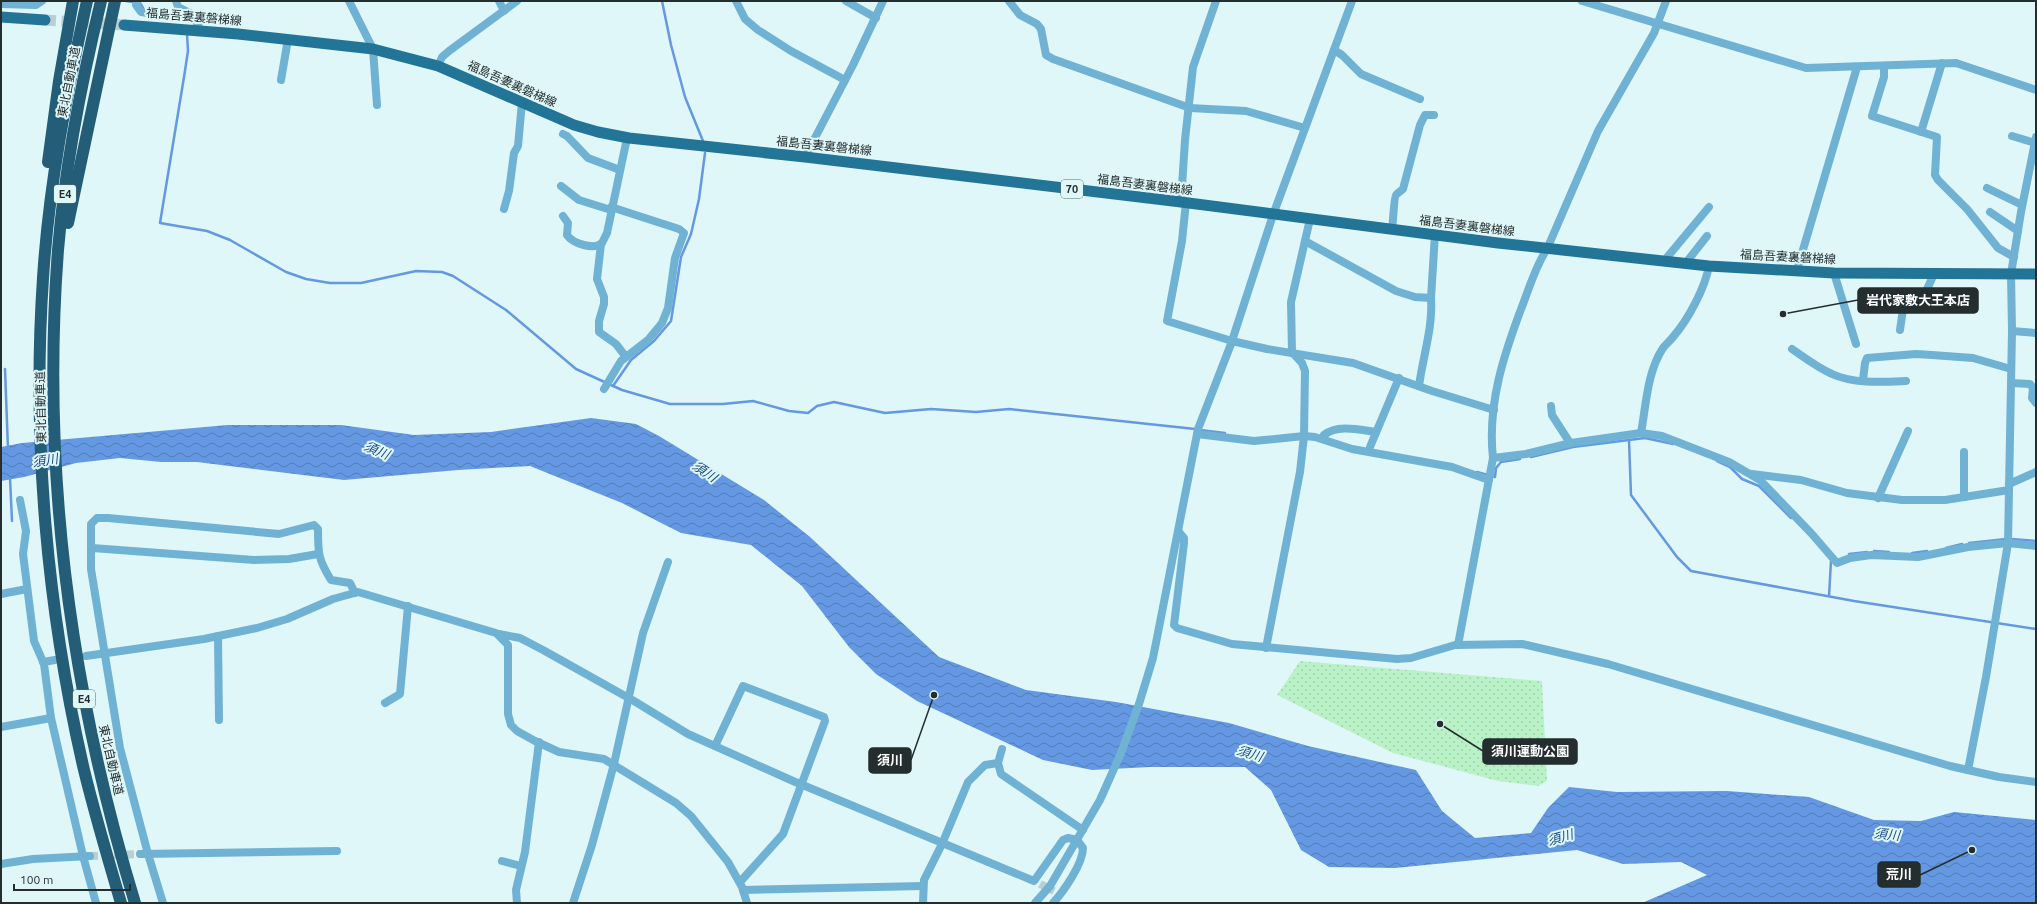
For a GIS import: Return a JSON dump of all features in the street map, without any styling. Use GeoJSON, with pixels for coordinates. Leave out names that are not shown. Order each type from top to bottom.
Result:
{"type":"FeatureCollection","features":[{"type":"Feature","properties":{"kind":"highway"},"geometry":{"type":"LineString","coordinates":[[43,279],[48,162],[59,81],[73,1]]}},
{"type":"Feature","properties":{"kind":"highway","name":"東北自動車道"},"geometry":{"type":"LineString","coordinates":[[87,1],[62,123],[49,212],[43,279],[40,388],[44,490],[48,543],[67,683],[84,769],[100,832],[121,903]]}},
{"type":"Feature","properties":{"kind":"highway","name":"東北自動車道"},"geometry":{"type":"LineString","coordinates":[[101,1],[85,68],[74,124],[64,197],[56,281],[54,389],[56,490],[68,602],[80,681],[109,813],[136,903]]}},
{"type":"Feature","properties":{"kind":"highway"},"geometry":{"type":"LineString","coordinates":[[56,281],[115,1]]}},
{"type":"Feature","properties":{"kind":"main road"},"geometry":{"type":"LineString","coordinates":[[1,17],[45,20]]}},
{"type":"Feature","properties":{"kind":"main road","name":"福島吾妻裏磐梯線"},"geometry":{"type":"LineString","coordinates":[[124,25],[288,39],[373,49],[438,66],[574,125],[627,138],[805,157],[1184,202],[1273,215],[1664,262],[1834,273],[2036,274]]}},
{"type":"Feature","properties":{"kind":"street"},"geometry":{"type":"LineString","coordinates":[[1,4],[36,5],[42,1]]}},
{"type":"Feature","properties":{"kind":"street"},"geometry":{"type":"LineString","coordinates":[[137,1],[136,5],[141,12],[145,14],[193,19]]}},
{"type":"Feature","properties":{"kind":"street"},"geometry":{"type":"LineString","coordinates":[[176,1],[178,7],[192,14],[193,19],[198,24],[200,31]]}},
{"type":"Feature","properties":{"kind":"street"},"geometry":{"type":"LineString","coordinates":[[349,1],[373,49],[376,105]]}},
{"type":"Feature","properties":{"kind":"street"},"geometry":{"type":"LineString","coordinates":[[499,1],[504,11]]}},
{"type":"Feature","properties":{"kind":"street"},"geometry":{"type":"LineString","coordinates":[[438,66],[442,57],[449,51],[517,1]]}},
{"type":"Feature","properties":{"kind":"street"},"geometry":{"type":"LineString","coordinates":[[736,1],[745,19],[758,30],[791,51],[845,80]]}},
{"type":"Feature","properties":{"kind":"street"},"geometry":{"type":"LineString","coordinates":[[846,1],[876,18]]}},
{"type":"Feature","properties":{"kind":"street"},"geometry":{"type":"LineString","coordinates":[[805,157],[845,80],[883,1]]}},
{"type":"Feature","properties":{"kind":"street"},"geometry":{"type":"LineString","coordinates":[[1009,1],[1020,15],[1037,24],[1041,29],[1046,55],[1053,59],[1190,108],[1246,111],[1305,128]]}},
{"type":"Feature","properties":{"kind":"street"},"geometry":{"type":"LineString","coordinates":[[1216,1],[1193,67],[1190,108],[1185,140],[1182,241],[1167,321],[1232,341],[1353,362],[1419,386],[1494,410]]}},
{"type":"Feature","properties":{"kind":"street"},"geometry":{"type":"LineString","coordinates":[[1035,903],[1050,886],[1100,800],[1121,753],[1139,704],[1153,658],[1179,532],[1197,434],[1232,341],[1273,215],[1352,1]]}},
{"type":"Feature","properties":{"kind":"street"},"geometry":{"type":"LineString","coordinates":[[1582,1],[1806,68],[1956,62],[2036,90]]}},
{"type":"Feature","properties":{"kind":"street"},"geometry":{"type":"LineString","coordinates":[[1458,645],[1493,458],[1491,437],[1497,381],[1503,357],[1542,257],[1547,249],[1598,131],[1654,33],[1666,1]]}},
{"type":"Feature","properties":{"kind":"street"},"geometry":{"type":"LineString","coordinates":[[281,80],[288,39]]}},
{"type":"Feature","properties":{"kind":"street"},"geometry":{"type":"LineString","coordinates":[[1334,50],[1361,74],[1420,99]]}},
{"type":"Feature","properties":{"kind":"street"},"geometry":{"type":"LineString","coordinates":[[1921,132],[1942,63]]}},
{"type":"Feature","properties":{"kind":"street"},"geometry":{"type":"LineString","coordinates":[[1884,66],[1884,77],[1872,116],[1937,137],[1935,175],[1938,180],[1966,209],[1998,248],[2014,257]]}},
{"type":"Feature","properties":{"kind":"street"},"geometry":{"type":"LineString","coordinates":[[1797,270],[1857,67]]}},
{"type":"Feature","properties":{"kind":"street"},"geometry":{"type":"LineString","coordinates":[[504,209],[509,191],[514,153],[518,146],[522,102]]}},
{"type":"Feature","properties":{"kind":"street"},"geometry":{"type":"LineString","coordinates":[[1392,229],[1395,210],[1394,200],[1396,195],[1403,189],[1420,125],[1425,115],[1434,115]]}},
{"type":"Feature","properties":{"kind":"street"},"geometry":{"type":"LineString","coordinates":[[563,134],[568,136],[588,158],[620,170]]}},
{"type":"Feature","properties":{"kind":"street"},"geometry":{"type":"LineString","coordinates":[[1968,770],[1986,677],[2008,540],[2012,331],[2011,274],[2022,205],[2035,140],[2012,136]]}},
{"type":"Feature","properties":{"kind":"street"},"geometry":{"type":"LineString","coordinates":[[626,356],[616,344],[599,332],[599,320],[604,304],[604,297],[597,279],[601,244],[606,235],[627,138]]}},
{"type":"Feature","properties":{"kind":"street"},"geometry":{"type":"LineString","coordinates":[[561,186],[579,200],[679,229],[684,233],[675,258],[666,315],[652,335],[626,356],[604,389]]}},
{"type":"Feature","properties":{"kind":"street"},"geometry":{"type":"LineString","coordinates":[[1987,188],[2022,205]]}},
{"type":"Feature","properties":{"kind":"street"},"geometry":{"type":"LineString","coordinates":[[1664,262],[1709,207]]}},
{"type":"Feature","properties":{"kind":"street"},"geometry":{"type":"LineString","coordinates":[[1990,212],[2018,231]]}},
{"type":"Feature","properties":{"kind":"street"},"geometry":{"type":"LineString","coordinates":[[563,216],[568,223],[567,235],[572,240],[594,246],[601,244]]}},
{"type":"Feature","properties":{"kind":"street"},"geometry":{"type":"LineString","coordinates":[[1266,648],[1300,472],[1304,436],[1305,371],[1302,363],[1292,352],[1291,302],[1310,219]]}},
{"type":"Feature","properties":{"kind":"street"},"geometry":{"type":"LineString","coordinates":[[1419,386],[1424,355],[1430,334],[1435,234]]}},
{"type":"Feature","properties":{"kind":"street"},"geometry":{"type":"LineString","coordinates":[[1685,264],[1707,236]]}},
{"type":"Feature","properties":{"kind":"street"},"geometry":{"type":"LineString","coordinates":[[1305,241],[1396,291],[1415,297],[1431,298]]}},
{"type":"Feature","properties":{"kind":"street"},"geometry":{"type":"LineString","coordinates":[[1641,433],[1654,368],[1663,347],[1674,337],[1684,322],[1706,279],[1708,266]]}},
{"type":"Feature","properties":{"kind":"street"},"geometry":{"type":"LineString","coordinates":[[1834,273],[1856,344]]}},
{"type":"Feature","properties":{"kind":"street"},"geometry":{"type":"LineString","coordinates":[[1900,330],[1903,309],[1912,301],[1923,298],[1934,274]]}},
{"type":"Feature","properties":{"kind":"street"},"geometry":{"type":"LineString","coordinates":[[2012,331],[2036,333]]}},
{"type":"Feature","properties":{"kind":"street"},"geometry":{"type":"LineString","coordinates":[[1792,350],[1832,374],[1852,380],[1874,382],[1906,381]]}},
{"type":"Feature","properties":{"kind":"street"},"geometry":{"type":"LineString","coordinates":[[1863,380],[1867,358],[1916,354],[1973,358],[2011,369]]}},
{"type":"Feature","properties":{"kind":"street"},"geometry":{"type":"LineString","coordinates":[[1370,447],[1399,378]]}},
{"type":"Feature","properties":{"kind":"street"},"geometry":{"type":"LineString","coordinates":[[2011,383],[2030,384],[2033,388],[2032,398],[2036,403]]}},
{"type":"Feature","properties":{"kind":"street"},"geometry":{"type":"LineString","coordinates":[[1551,406],[1552,415],[1570,443]]}},
{"type":"Feature","properties":{"kind":"street"},"geometry":{"type":"LineString","coordinates":[[1324,435],[1336,429],[1346,428],[1376,432]]}},
{"type":"Feature","properties":{"kind":"street"},"geometry":{"type":"LineString","coordinates":[[1878,498],[1908,431]]}},
{"type":"Feature","properties":{"kind":"street"},"geometry":{"type":"LineString","coordinates":[[1493,458],[1526,454],[1570,443],[1641,433],[1662,436],[1715,455],[1760,480],[1835,560],[1883,554],[1918,557],[2008,540],[2036,546]]}},
{"type":"Feature","properties":{"kind":"street"},"geometry":{"type":"LineString","coordinates":[[1197,434],[1254,441],[1304,436],[1352,449],[1452,467],[1489,480]]}},
{"type":"Feature","properties":{"kind":"street"},"geometry":{"type":"LineString","coordinates":[[1964,452],[1964,497]]}},
{"type":"Feature","properties":{"kind":"street"},"geometry":{"type":"LineString","coordinates":[[1749,474],[1801,480],[1846,493],[1878,498],[1930,501],[1964,497],[2009,487],[2036,472]]}},
{"type":"Feature","properties":{"kind":"street"},"geometry":{"type":"LineString","coordinates":[[20,500],[26,532],[23,554],[34,645],[43,662],[51,718],[87,856],[96,903]]}},
{"type":"Feature","properties":{"kind":"street"},"geometry":{"type":"LineString","coordinates":[[163,903],[144,854],[120,748],[91,569],[91,524],[97,518],[108,518],[279,534],[314,525],[318,529],[318,554],[331,580],[350,583],[355,592]]}},
{"type":"Feature","properties":{"kind":"street"},"geometry":{"type":"LineString","coordinates":[[1179,532],[1184,538],[1184,543],[1174,625],[1177,628],[1232,644],[1397,659],[1411,658],[1458,645],[1522,644],[1608,664],[1968,770],[2000,778],[2036,782]]}},
{"type":"Feature","properties":{"kind":"street"},"geometry":{"type":"LineString","coordinates":[[92,548],[254,560],[290,559],[318,554]]}},
{"type":"Feature","properties":{"kind":"street"},"geometry":{"type":"LineString","coordinates":[[573,903],[592,845],[614,764],[643,634],[668,562]]}},
{"type":"Feature","properties":{"kind":"street"},"geometry":{"type":"LineString","coordinates":[[1,594],[27,589]]}},
{"type":"Feature","properties":{"kind":"street"},"geometry":{"type":"LineString","coordinates":[[86,656],[218,636],[258,628],[287,619],[355,592],[366,593],[496,634],[520,638],[628,697],[688,734],[800,784],[1037,883],[1063,840],[1068,838],[1077,840],[1083,848],[1082,857],[1057,893],[1052,903]]}},
{"type":"Feature","properties":{"kind":"street"},"geometry":{"type":"LineString","coordinates":[[386,703],[400,694],[408,606]]}},
{"type":"Feature","properties":{"kind":"street"},"geometry":{"type":"LineString","coordinates":[[496,634],[508,645],[508,714],[511,724],[517,731],[559,752],[604,759],[676,803],[691,816],[728,862],[742,886],[747,903]]}},
{"type":"Feature","properties":{"kind":"street"},"geometry":{"type":"LineString","coordinates":[[218,636],[219,720]]}},
{"type":"Feature","properties":{"kind":"street"},"geometry":{"type":"LineString","coordinates":[[43,662],[55,660]]}},
{"type":"Feature","properties":{"kind":"street"},"geometry":{"type":"LineString","coordinates":[[715,746],[743,686],[824,717],[825,721],[800,784],[783,834],[742,886]]}},
{"type":"Feature","properties":{"kind":"street"},"geometry":{"type":"LineString","coordinates":[[1,727],[51,718]]}},
{"type":"Feature","properties":{"kind":"street"},"geometry":{"type":"LineString","coordinates":[[517,903],[516,890],[524,852],[539,742]]}},
{"type":"Feature","properties":{"kind":"street"},"geometry":{"type":"LineString","coordinates":[[1002,749],[998,763],[1001,774],[1083,830]]}},
{"type":"Feature","properties":{"kind":"street"},"geometry":{"type":"LineString","coordinates":[[922,903],[923,886],[968,782],[985,765],[998,763]]}},
{"type":"Feature","properties":{"kind":"street"},"geometry":{"type":"LineString","coordinates":[[144,854],[337,851]]}},
{"type":"Feature","properties":{"kind":"street"},"geometry":{"type":"LineString","coordinates":[[1,864],[33,859],[87,856]]}},
{"type":"Feature","properties":{"kind":"street"},"geometry":{"type":"LineString","coordinates":[[502,861],[521,866]]}},
{"type":"Feature","properties":{"kind":"street"},"geometry":{"type":"LineString","coordinates":[[742,886],[923,886]]}},
{"type":"Feature","properties":{"kind":"green space"},"geometry":{"type":"Polygon","coordinates":[[[1300,661],[1542,681],[1547,781],[1538,786],[1498,781],[1393,753],[1277,695],[1300,661]]]}},
{"type":"Feature","properties":{"kind":"water"},"geometry":{"type":"Polygon","coordinates":[[[591,418],[636,424],[659,436],[764,500],[810,537],[939,657],[1026,690],[1116,702],[1229,723],[1308,746],[1416,770],[1442,811],[1475,838],[1531,833],[1548,808],[1569,787],[1617,792],[1727,791],[1809,797],[1874,820],[1921,821],[1954,812],[2036,820],[2036,903],[1642,903],[1707,875],[1681,862],[1623,864],[1577,850],[1395,868],[1329,867],[1301,850],[1271,790],[1245,767],[1150,767],[1092,770],[1043,760],[917,701],[876,674],[849,647],[802,586],[751,545],[681,533],[622,503],[530,466],[458,470],[344,480],[197,462],[161,462],[120,458],[76,463],[24,477],[1,481],[1,447],[22,443],[228,425],[341,425],[414,435],[491,432],[591,418]]]}},
{"type":"Feature","properties":{"kind":"waterway"},"geometry":{"type":"LineString","coordinates":[[126,1],[140,3],[143,8]]}},
{"type":"Feature","properties":{"kind":"waterway"},"geometry":{"type":"LineString","coordinates":[[662,1],[671,45],[685,97],[703,141]]}},
{"type":"Feature","properties":{"kind":"waterway"},"geometry":{"type":"LineString","coordinates":[[187,34],[188,51],[160,223],[207,231],[230,240],[286,272],[306,279],[330,283],[361,283],[416,271],[442,272],[453,276],[506,310],[576,369],[622,390],[670,404],[723,404],[753,401],[789,411],[808,413],[817,406],[834,402],[885,413],[931,409],[976,412],[1009,409],[1195,429]]}},
{"type":"Feature","properties":{"kind":"waterway"},"geometry":{"type":"LineString","coordinates":[[613,386],[631,360],[654,341],[671,321],[681,257],[691,234],[699,199],[705,153]]}},
{"type":"Feature","properties":{"kind":"waterway"},"geometry":{"type":"LineString","coordinates":[[5,369],[8,449]]}},
{"type":"Feature","properties":{"kind":"waterway"},"geometry":{"type":"LineString","coordinates":[[1200,430],[1225,433]]}},
{"type":"Feature","properties":{"kind":"waterway"},"geometry":{"type":"LineString","coordinates":[[1531,457],[1573,447],[1645,438],[1673,444]]}},
{"type":"Feature","properties":{"kind":"waterway"},"geometry":{"type":"LineString","coordinates":[[1629,440],[1631,495],[1677,557],[1691,571],[1854,601],[2036,629]]}},
{"type":"Feature","properties":{"kind":"waterway"},"geometry":{"type":"LineString","coordinates":[[1477,472],[1495,477],[1496,468],[1501,462],[1520,459]]}},
{"type":"Feature","properties":{"kind":"waterway"},"geometry":{"type":"LineString","coordinates":[[1717,461],[1730,467],[1742,479],[1759,486],[1791,518]]}},
{"type":"Feature","properties":{"kind":"waterway"},"geometry":{"type":"LineString","coordinates":[[10,478],[12,521]]}},
{"type":"Feature","properties":{"kind":"waterway"},"geometry":{"type":"LineString","coordinates":[[1969,543],[2006,539]]}},
{"type":"Feature","properties":{"kind":"waterway"},"geometry":{"type":"LineString","coordinates":[[2011,539],[2036,541]]}},
{"type":"Feature","properties":{"kind":"waterway"},"geometry":{"type":"LineString","coordinates":[[1946,548],[1962,544]]}},
{"type":"Feature","properties":{"kind":"waterway"},"geometry":{"type":"LineString","coordinates":[[1874,551],[1889,552]]}},
{"type":"Feature","properties":{"kind":"waterway"},"geometry":{"type":"LineString","coordinates":[[1912,553],[1927,551]]}},
{"type":"Feature","properties":{"kind":"waterway"},"geometry":{"type":"LineString","coordinates":[[1849,554],[1867,552]]}},
{"type":"Feature","properties":{"kind":"waterway"},"geometry":{"type":"LineString","coordinates":[[1829,596],[1831,561]]}},
{"type":"Feature","properties":{"kind":"tunnel"},"geometry":{"type":"LineString","coordinates":[[45,20],[124,25]]}},
{"type":"Feature","properties":{"kind":"tunnel"},"geometry":{"type":"LineString","coordinates":[[90,856],[140,854]]}},
{"type":"Feature","properties":{"kind":"tunnel"},"geometry":{"type":"LineString","coordinates":[[1040,884],[1054,891]]}},
{"type":"Feature","properties":{"kind":"place","name":"岩代家敷大王本店"},"geometry":{"type":"Point","coordinates":[1783,314]}},
{"type":"Feature","properties":{"kind":"place","name":"須川"},"geometry":{"type":"Point","coordinates":[934,695]}},
{"type":"Feature","properties":{"kind":"place","name":"須川運動公園"},"geometry":{"type":"Point","coordinates":[1440,724]}},
{"type":"Feature","properties":{"kind":"place","name":"荒川"},"geometry":{"type":"Point","coordinates":[1972,850]}}]}
